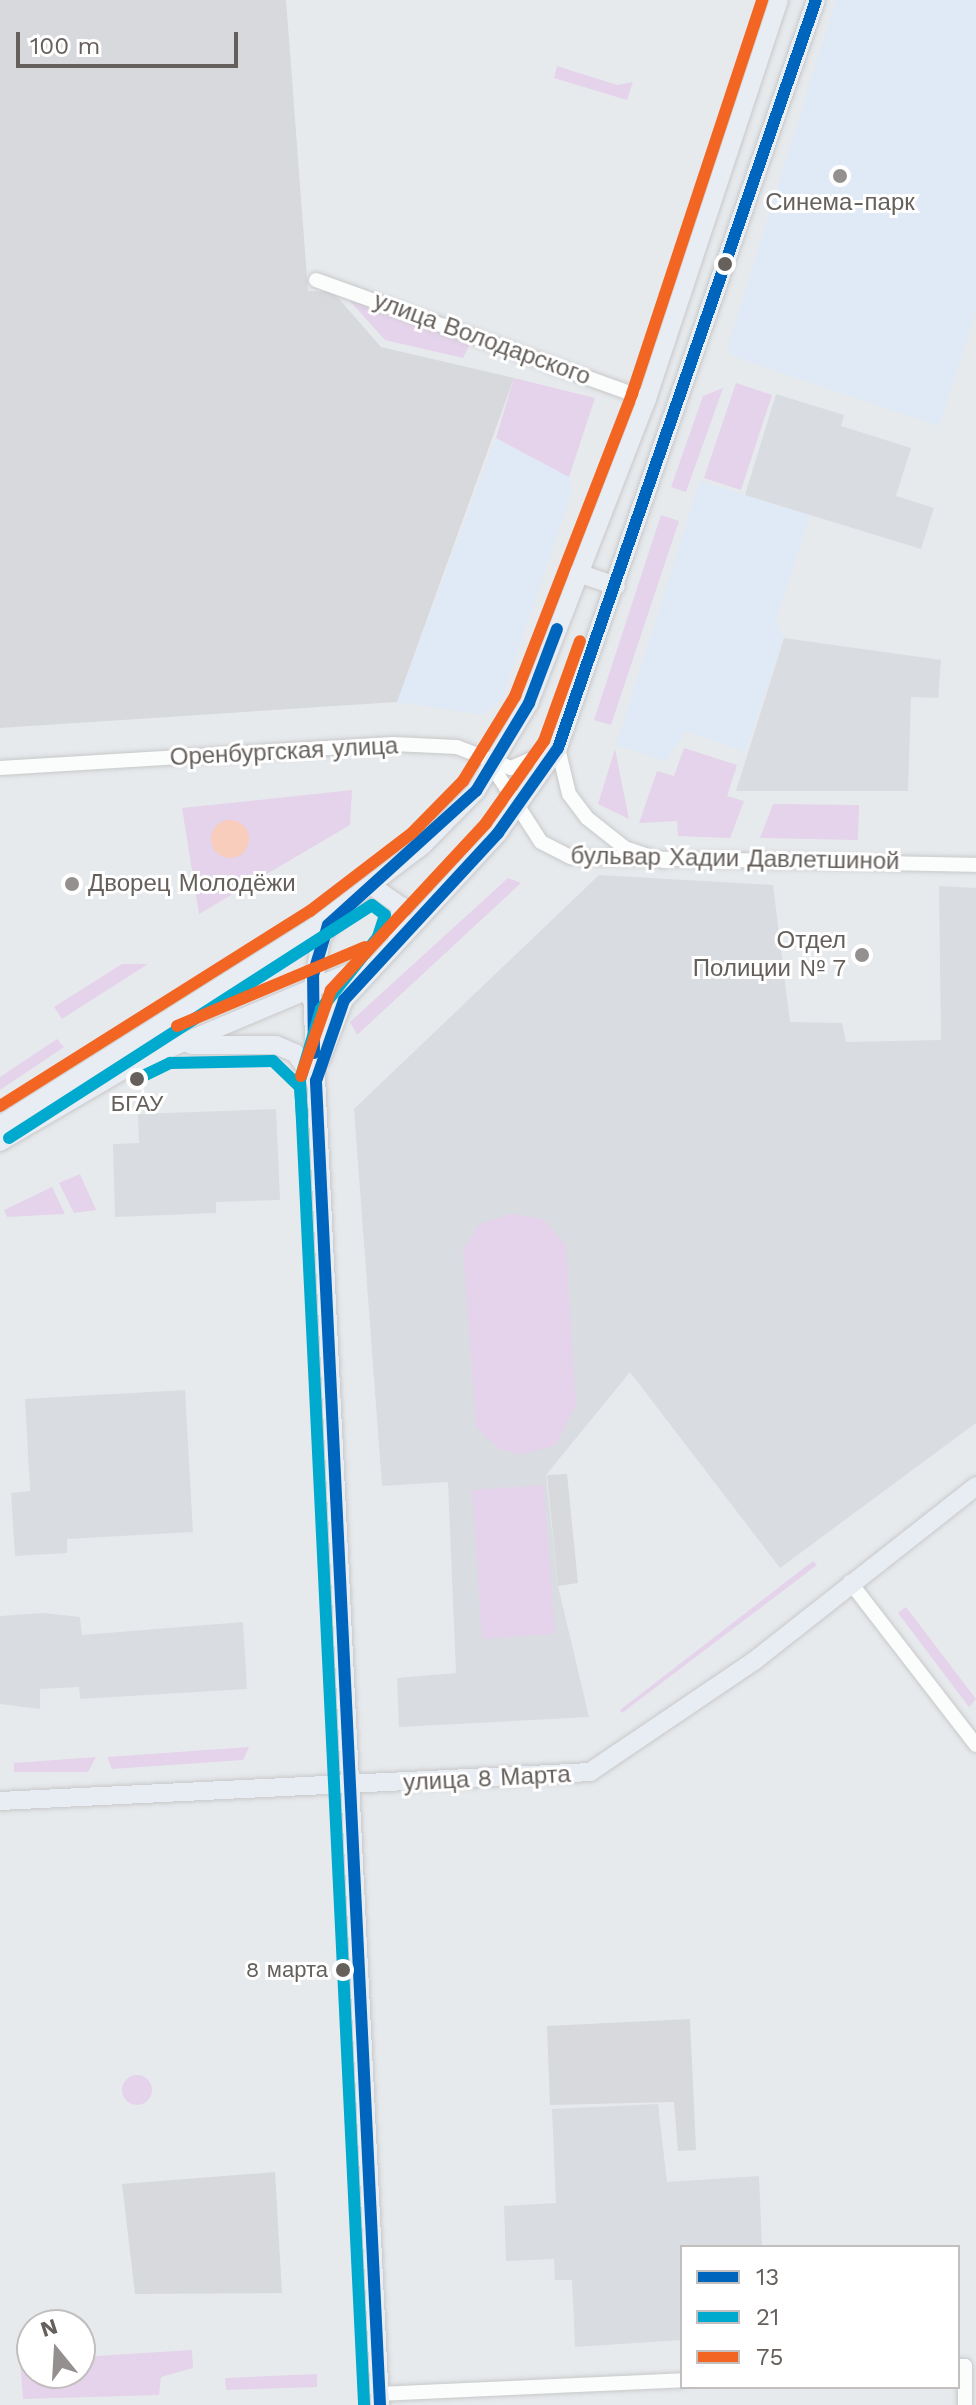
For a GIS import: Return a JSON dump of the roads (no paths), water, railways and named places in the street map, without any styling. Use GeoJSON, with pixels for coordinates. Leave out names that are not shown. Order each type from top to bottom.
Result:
{"type":"FeatureCollection","features":[{"type":"Feature","properties":{"kind":"main road"},"geometry":{"type":"LineString","coordinates":[[0,1125],[372,886],[454,817],[492,766],[529,703],[647,399],[779,0]]}},
{"type":"Feature","properties":{"kind":"main road"},"geometry":{"type":"LineString","coordinates":[[0,1142],[166,1047],[312,993],[384,952],[518,806],[558,748],[816,0]]}},
{"type":"Feature","properties":{"kind":"main road"},"geometry":{"type":"LineString","coordinates":[[764,41],[798,51]]}},
{"type":"Feature","properties":{"kind":"main road"},"geometry":{"type":"LineString","coordinates":[[578,573],[616,586]]}},
{"type":"Feature","properties":{"kind":"main road"},"geometry":{"type":"LineString","coordinates":[[316,1081],[335,1016],[402,927],[401,906],[372,886]]}},
{"type":"Feature","properties":{"kind":"main road"},"geometry":{"type":"LineString","coordinates":[[343,907],[321,939],[312,993],[353,1784],[352,1925],[380,2400]]}},
{"type":"Feature","properties":{"kind":"main road"},"geometry":{"type":"LineString","coordinates":[[166,1047],[276,1045],[295,1053],[316,1081]]}},
{"type":"Feature","properties":{"kind":"main road","name":"улица 8 Марта"},"geometry":{"type":"LineString","coordinates":[[0,1801],[590,1772],[742,1670],[850,1582],[976,1486]]}},
{"type":"Feature","properties":{"kind":"street","name":"улица Володарского"},"geometry":{"type":"LineString","coordinates":[[316,280],[647,399]]}},
{"type":"Feature","properties":{"kind":"street","name":"Оренбургская улица"},"geometry":{"type":"LineString","coordinates":[[0,768],[393,744],[457,747],[492,766]]}},
{"type":"Feature","properties":{"kind":"street"},"geometry":{"type":"LineString","coordinates":[[492,766],[528,766],[558,748],[569,794],[587,818],[625,848],[663,861]]}},
{"type":"Feature","properties":{"kind":"street","name":"бульвар Хадии Давлетшиной"},"geometry":{"type":"LineString","coordinates":[[492,766],[518,806],[558,854],[663,861],[976,865]]}},
{"type":"Feature","properties":{"kind":"street"},"geometry":{"type":"LineString","coordinates":[[850,1582],[976,1745]]}},
{"type":"Feature","properties":{"kind":"street"},"geometry":{"type":"LineString","coordinates":[[961,2366],[965,2405]]}},
{"type":"Feature","properties":{"kind":"street"},"geometry":{"type":"LineString","coordinates":[[380,2400],[680,2380]]}},
{"type":"Feature","properties":{"kind":"place","name":"Синема-парк"},"geometry":{"type":"Point","coordinates":[840,176]}},
{"type":"Feature","properties":{"kind":"place","name":"Дворец Молодёжи"},"geometry":{"type":"Point","coordinates":[72,884]}},
{"type":"Feature","properties":{"kind":"place","name":"Отдел Полиции № 7"},"geometry":{"type":"Point","coordinates":[862,955]}},
{"type":"Feature","properties":{"kind":"place","name":"БГАУ"},"geometry":{"type":"Point","coordinates":[137,1079]}},
{"type":"Feature","properties":{"kind":"place","name":"8 марта"},"geometry":{"type":"Point","coordinates":[343,1970]}}]}
